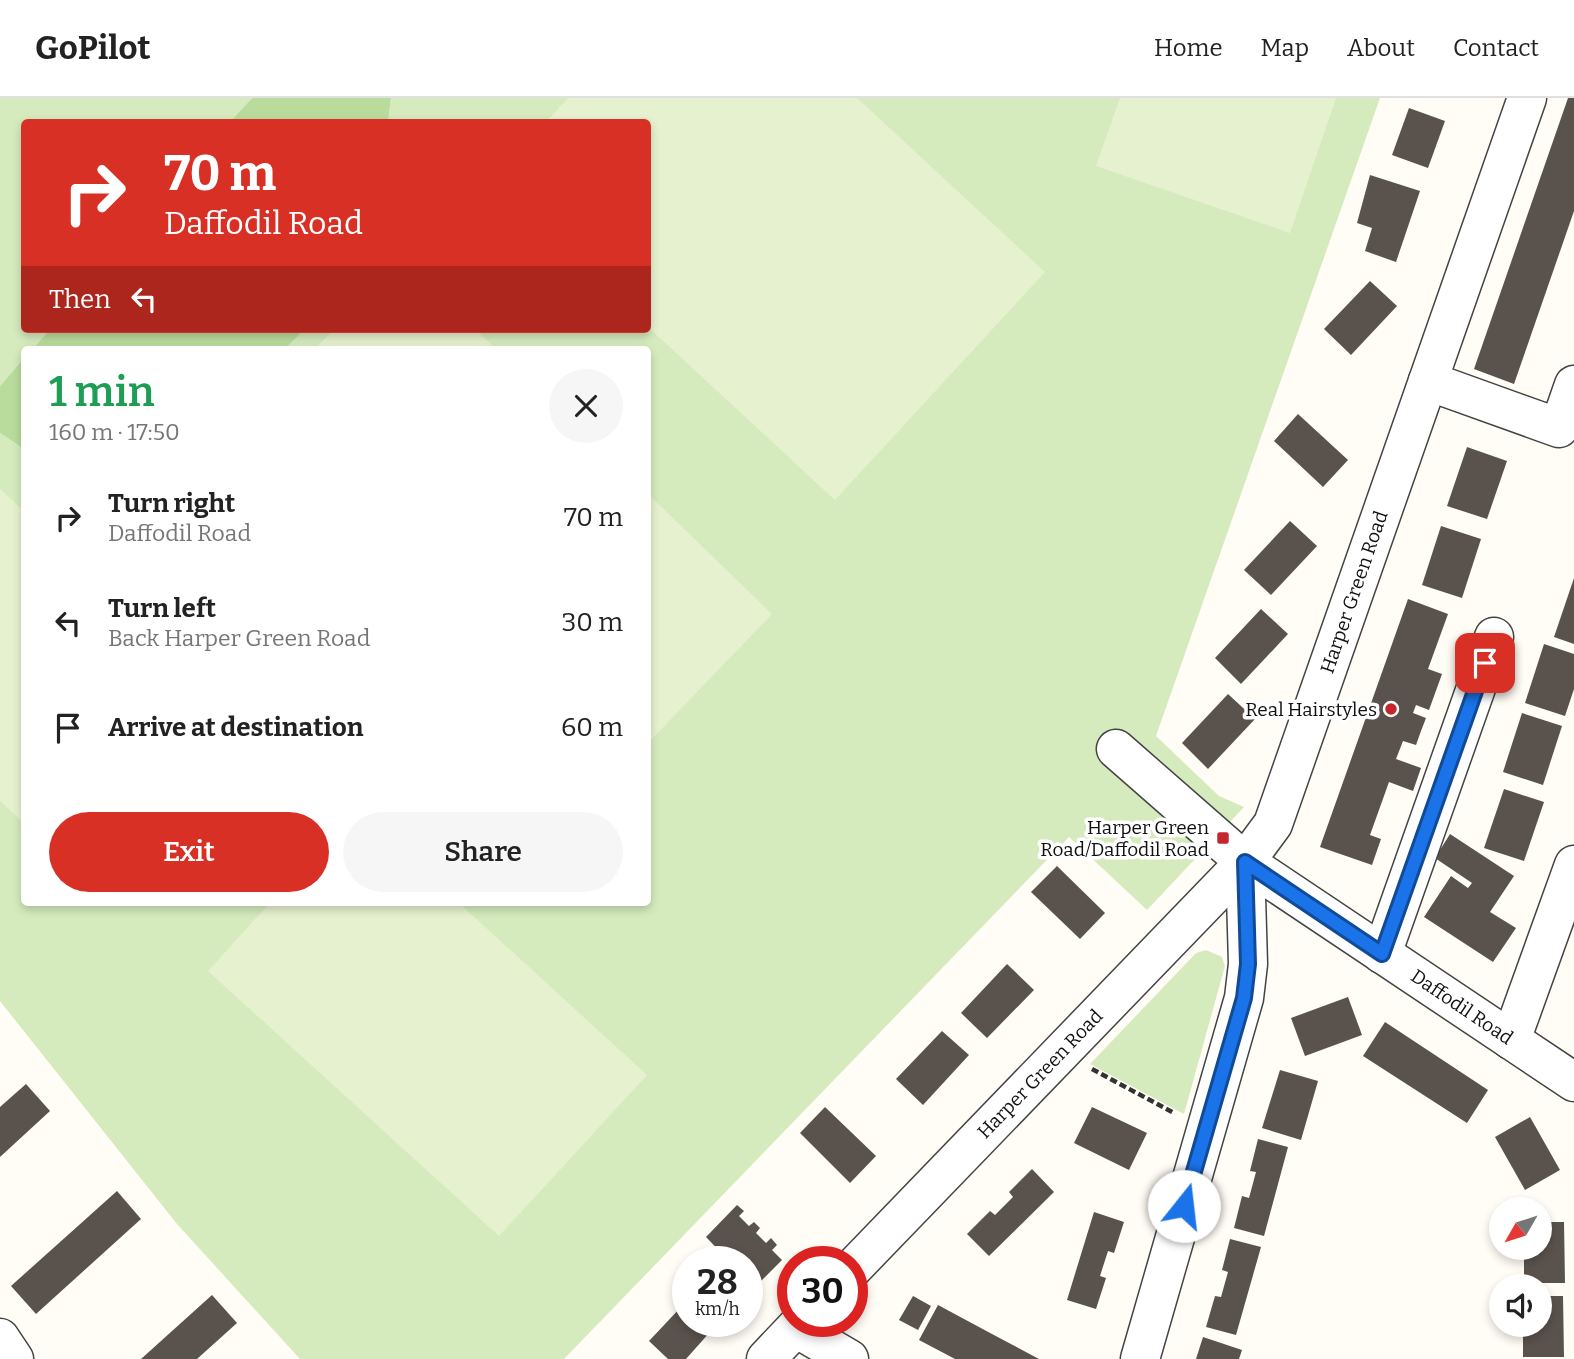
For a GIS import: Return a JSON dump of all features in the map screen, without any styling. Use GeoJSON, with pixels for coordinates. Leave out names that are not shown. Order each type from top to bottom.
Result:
{"type":"FeatureCollection","features":[{"type":"Feature","properties":{"kind":"street","name":"Harper Green Road"},"geometry":{"type":"LineString","coordinates":[[868,1252],[1245,862],[1273,824],[1527,98]]}},
{"type":"Feature","properties":{"kind":"street"},"geometry":{"type":"LineString","coordinates":[[1428,381],[1559,428],[1574,385]]}},
{"type":"Feature","properties":{"kind":"street"},"geometry":{"type":"LineString","coordinates":[[1382,954],[1494,637]]}},
{"type":"Feature","properties":{"kind":"street","name":"Daffodil Road"},"geometry":{"type":"LineString","coordinates":[[1116,749],[1245,862],[1574,1082]]}},
{"type":"Feature","properties":{"kind":"street"},"geometry":{"type":"LineString","coordinates":[[1140,1359],[1244,998],[1248,964],[1245,862]]}},
{"type":"Feature","properties":{"kind":"street"},"geometry":{"type":"LineString","coordinates":[[1511,1040],[1574,865]]}},
{"type":"Feature","properties":{"kind":"street"},"geometry":{"type":"LineString","coordinates":[[766,1359],[787,1337]]}},
{"type":"Feature","properties":{"kind":"street"},"geometry":{"type":"LineString","coordinates":[[817,1337],[849,1359]]}},
{"type":"Feature","properties":{"kind":"street"},"geometry":{"type":"LineString","coordinates":[[0,1338],[14,1359]]}},
{"type":"Feature","properties":{"kind":"path"},"geometry":{"type":"LineString","coordinates":[[1061,1053],[1206,1130]]}},
{"type":"Feature","properties":{"kind":"green space"},"geometry":{"type":"Polygon","coordinates":[[[0,98],[252,98],[233,119],[21,119],[21,333],[47,333],[35,346],[21,346],[21,362],[0,386],[0,98]]]}},
{"type":"Feature","properties":{"kind":"green space"},"geometry":{"type":"Polygon","coordinates":[[[252,98],[391,98],[388,119],[233,119],[252,98]]]}},
{"type":"Feature","properties":{"kind":"green space"},"geometry":{"type":"Polygon","coordinates":[[[391,98],[1380,98],[1156,736],[1219,796],[1244,807],[1147,910],[1069,837],[564,1359],[300,1359],[177,1224],[0,1001],[0,433],[21,447],[21,906],[651,906],[651,346],[288,346],[301,333],[651,333],[651,119],[388,119],[391,98]]]}},
{"type":"Feature","properties":{"kind":"green space"},"geometry":{"type":"Polygon","coordinates":[[[568,98],[857,98],[1045,272],[835,500],[651,330],[651,119],[549,119],[568,98]]]}},
{"type":"Feature","properties":{"kind":"green space"},"geometry":{"type":"Polygon","coordinates":[[[1120,98],[1336,98],[1290,233],[1096,166],[1120,98]]]}},
{"type":"Feature","properties":{"kind":"green space"},"geometry":{"type":"Polygon","coordinates":[[[47,333],[301,333],[288,346],[35,346],[47,333]]]}},
{"type":"Feature","properties":{"kind":"green space"},"geometry":{"type":"Polygon","coordinates":[[[330,333],[479,333],[493,346],[318,346],[330,333]]]}},
{"type":"Feature","properties":{"kind":"green space"},"geometry":{"type":"Polygon","coordinates":[[[21,362],[21,447],[0,433],[0,386],[21,362]]]}},
{"type":"Feature","properties":{"kind":"green space"},"geometry":{"type":"Polygon","coordinates":[[[0,489],[21,508],[21,820],[0,801],[0,489]]]}},
{"type":"Feature","properties":{"kind":"green space"},"geometry":{"type":"Polygon","coordinates":[[[651,497],[772,614],[651,740],[651,497]]]}},
{"type":"Feature","properties":{"kind":"green space"},"geometry":{"type":"Polygon","coordinates":[[[267,906],[462,906],[647,1075],[499,1236],[208,971],[267,906]]]}},
{"type":"Feature","properties":{"kind":"green space"},"geometry":{"type":"Polygon","coordinates":[[[1206,950],[1222,957],[1225,966],[1184,1114],[1090,1064],[1196,953],[1206,950]]]}},
{"type":"Feature","properties":{"kind":"building"},"geometry":{"type":"Polygon","coordinates":[[[1568,98],[1574,98],[1574,211],[1514,384],[1474,369],[1568,98]]]}},
{"type":"Feature","properties":{"kind":"building"},"geometry":{"type":"Polygon","coordinates":[[[1409,108],[1445,121],[1428,168],[1392,155],[1409,108]]]}},
{"type":"Feature","properties":{"kind":"building"},"geometry":{"type":"Polygon","coordinates":[[[1370,175],[1420,191],[1396,262],[1365,251],[1372,228],[1357,223],[1370,175]]]}},
{"type":"Feature","properties":{"kind":"building"},"geometry":{"type":"Polygon","coordinates":[[[1370,281],[1397,306],[1351,355],[1324,329],[1370,281]]]}},
{"type":"Feature","properties":{"kind":"building"},"geometry":{"type":"Polygon","coordinates":[[[1298,414],[1348,460],[1323,487],[1274,441],[1298,414]]]}},
{"type":"Feature","properties":{"kind":"building"},"geometry":{"type":"Polygon","coordinates":[[[1467,447],[1507,461],[1487,519],[1447,506],[1467,447]]]}},
{"type":"Feature","properties":{"kind":"building"},"geometry":{"type":"Polygon","coordinates":[[[1290,521],[1317,546],[1271,595],[1244,570],[1290,521]]]}},
{"type":"Feature","properties":{"kind":"building"},"geometry":{"type":"Polygon","coordinates":[[[1441,526],[1481,539],[1462,598],[1422,585],[1441,526]]]}},
{"type":"Feature","properties":{"kind":"building"},"geometry":{"type":"Polygon","coordinates":[[[1574,578],[1574,644],[1554,637],[1574,578]]]}},
{"type":"Feature","properties":{"kind":"building"},"geometry":{"type":"Polygon","coordinates":[[[1408,599],[1448,614],[1428,669],[1442,674],[1429,710],[1416,705],[1413,713],[1426,718],[1416,745],[1403,741],[1396,759],[1421,768],[1413,791],[1389,782],[1370,835],[1381,839],[1372,865],[1320,847],[1408,599]]]}},
{"type":"Feature","properties":{"kind":"building"},"geometry":{"type":"Polygon","coordinates":[[[1261,609],[1288,634],[1241,684],[1215,658],[1261,609]]]}},
{"type":"Feature","properties":{"kind":"building"},"geometry":{"type":"Polygon","coordinates":[[[1544,644],[1574,654],[1574,689],[1565,716],[1525,703],[1544,644]]]}},
{"type":"Feature","properties":{"kind":"building"},"geometry":{"type":"Polygon","coordinates":[[[1228,694],[1255,719],[1208,769],[1182,743],[1228,694]]]}},
{"type":"Feature","properties":{"kind":"building"},"geometry":{"type":"Polygon","coordinates":[[[1522,713],[1562,726],[1543,785],[1503,772],[1522,713]]]}},
{"type":"Feature","properties":{"kind":"building"},"geometry":{"type":"Polygon","coordinates":[[[1504,789],[1544,802],[1524,861],[1484,848],[1504,789]]]}},
{"type":"Feature","properties":{"kind":"building"},"geometry":{"type":"Polygon","coordinates":[[[1450,834],[1514,876],[1490,912],[1516,928],[1493,962],[1424,917],[1451,876],[1468,888],[1472,883],[1435,858],[1450,834]]]}},
{"type":"Feature","properties":{"kind":"building"},"geometry":{"type":"Polygon","coordinates":[[[1057,866],[1105,913],[1080,939],[1031,892],[1057,866]]]}},
{"type":"Feature","properties":{"kind":"building"},"geometry":{"type":"Polygon","coordinates":[[[1007,964],[1034,990],[987,1038],[961,1013],[1007,964]]]}},
{"type":"Feature","properties":{"kind":"building"},"geometry":{"type":"Polygon","coordinates":[[[1348,997],[1362,1035],[1305,1056],[1291,1018],[1348,997]]]}},
{"type":"Feature","properties":{"kind":"building"},"geometry":{"type":"Polygon","coordinates":[[[1385,1022],[1488,1090],[1467,1123],[1363,1056],[1385,1022]]]}},
{"type":"Feature","properties":{"kind":"building"},"geometry":{"type":"Polygon","coordinates":[[[942,1031],[969,1055],[923,1105],[896,1079],[942,1031]]]}},
{"type":"Feature","properties":{"kind":"building"},"geometry":{"type":"Polygon","coordinates":[[[1280,1070],[1318,1081],[1301,1140],[1262,1128],[1280,1070]]]}},
{"type":"Feature","properties":{"kind":"building"},"geometry":{"type":"Polygon","coordinates":[[[26,1084],[50,1111],[0,1157],[0,1107],[26,1084]]]}},
{"type":"Feature","properties":{"kind":"building"},"geometry":{"type":"Polygon","coordinates":[[[825,1107],[876,1156],[850,1183],[800,1133],[825,1107]]]}},
{"type":"Feature","properties":{"kind":"building"},"geometry":{"type":"Polygon","coordinates":[[[1092,1107],[1147,1133],[1129,1170],[1074,1143],[1092,1107]]]}},
{"type":"Feature","properties":{"kind":"building"},"geometry":{"type":"Polygon","coordinates":[[[1530,1117],[1560,1170],[1525,1190],[1495,1137],[1530,1117]]]}},
{"type":"Feature","properties":{"kind":"building"},"geometry":{"type":"Polygon","coordinates":[[[1258,1139],[1288,1147],[1264,1236],[1234,1228],[1242,1196],[1249,1198],[1256,1172],[1250,1171],[1258,1139]]]}},
{"type":"Feature","properties":{"kind":"building"},"geometry":{"type":"Polygon","coordinates":[[[1032,1169],[1054,1192],[989,1256],[967,1234],[990,1211],[995,1215],[1013,1197],[1009,1192],[1032,1169]]]}},
{"type":"Feature","properties":{"kind":"building"},"geometry":{"type":"Polygon","coordinates":[[[117,1191],[141,1219],[36,1314],[11,1286],[117,1191]]]}},
{"type":"Feature","properties":{"kind":"building"},"geometry":{"type":"Polygon","coordinates":[[[737,1205],[744,1211],[739,1216],[749,1226],[754,1222],[760,1228],[756,1233],[766,1243],[771,1238],[777,1245],[772,1250],[777,1255],[777,1265],[763,1279],[763,1246],[715,1246],[706,1237],[737,1205]]]}},
{"type":"Feature","properties":{"kind":"building"},"geometry":{"type":"Polygon","coordinates":[[[1094,1212],[1124,1222],[1114,1253],[1108,1251],[1100,1276],[1106,1278],[1096,1309],[1067,1300],[1094,1212]]]}},
{"type":"Feature","properties":{"kind":"building"},"geometry":{"type":"Polygon","coordinates":[[[1552,1222],[1564,1222],[1565,1283],[1552,1283],[1552,1274],[1524,1274],[1524,1260],[1552,1260],[1552,1222]]]}},
{"type":"Feature","properties":{"kind":"building"},"geometry":{"type":"Polygon","coordinates":[[[1230,1239],[1261,1247],[1236,1335],[1206,1327],[1215,1296],[1221,1297],[1228,1272],[1222,1270],[1230,1239]]]}},
{"type":"Feature","properties":{"kind":"building"},"geometry":{"type":"Polygon","coordinates":[[[212,1295],[237,1323],[197,1359],[141,1359],[212,1295]]]}},
{"type":"Feature","properties":{"kind":"building"},"geometry":{"type":"Polygon","coordinates":[[[913,1296],[931,1306],[918,1330],[899,1320],[913,1296]]]}},
{"type":"Feature","properties":{"kind":"building"},"geometry":{"type":"Polygon","coordinates":[[[1552,1296],[1563,1296],[1564,1357],[1523,1357],[1523,1337],[1552,1337],[1552,1296]]]}},
{"type":"Feature","properties":{"kind":"building"},"geometry":{"type":"Polygon","coordinates":[[[938,1305],[1039,1359],[955,1359],[919,1340],[938,1305]]]}},
{"type":"Feature","properties":{"kind":"building"},"geometry":{"type":"Polygon","coordinates":[[[672,1317],[672,1337],[706,1337],[686,1359],[668,1359],[649,1341],[672,1317]]]}},
{"type":"Feature","properties":{"kind":"building"},"geometry":{"type":"Polygon","coordinates":[[[1203,1337],[1242,1350],[1239,1359],[1196,1359],[1203,1337]]]}},
{"type":"Feature","properties":{"kind":"place","name":"Real Hairstyles"},"geometry":{"type":"Point","coordinates":[1391,709]}},
{"type":"Feature","properties":{"kind":"place","name":"Harper Green Road/Daffodil Road"},"geometry":{"type":"Point","coordinates":[1223,838]}},
{"type":"Feature","properties":{"kind":"route"},"geometry":{"type":"LineString","coordinates":[[1184,1206],[1244,998],[1248,964],[1245,862],[1382,954],[1485,663]]}}]}
